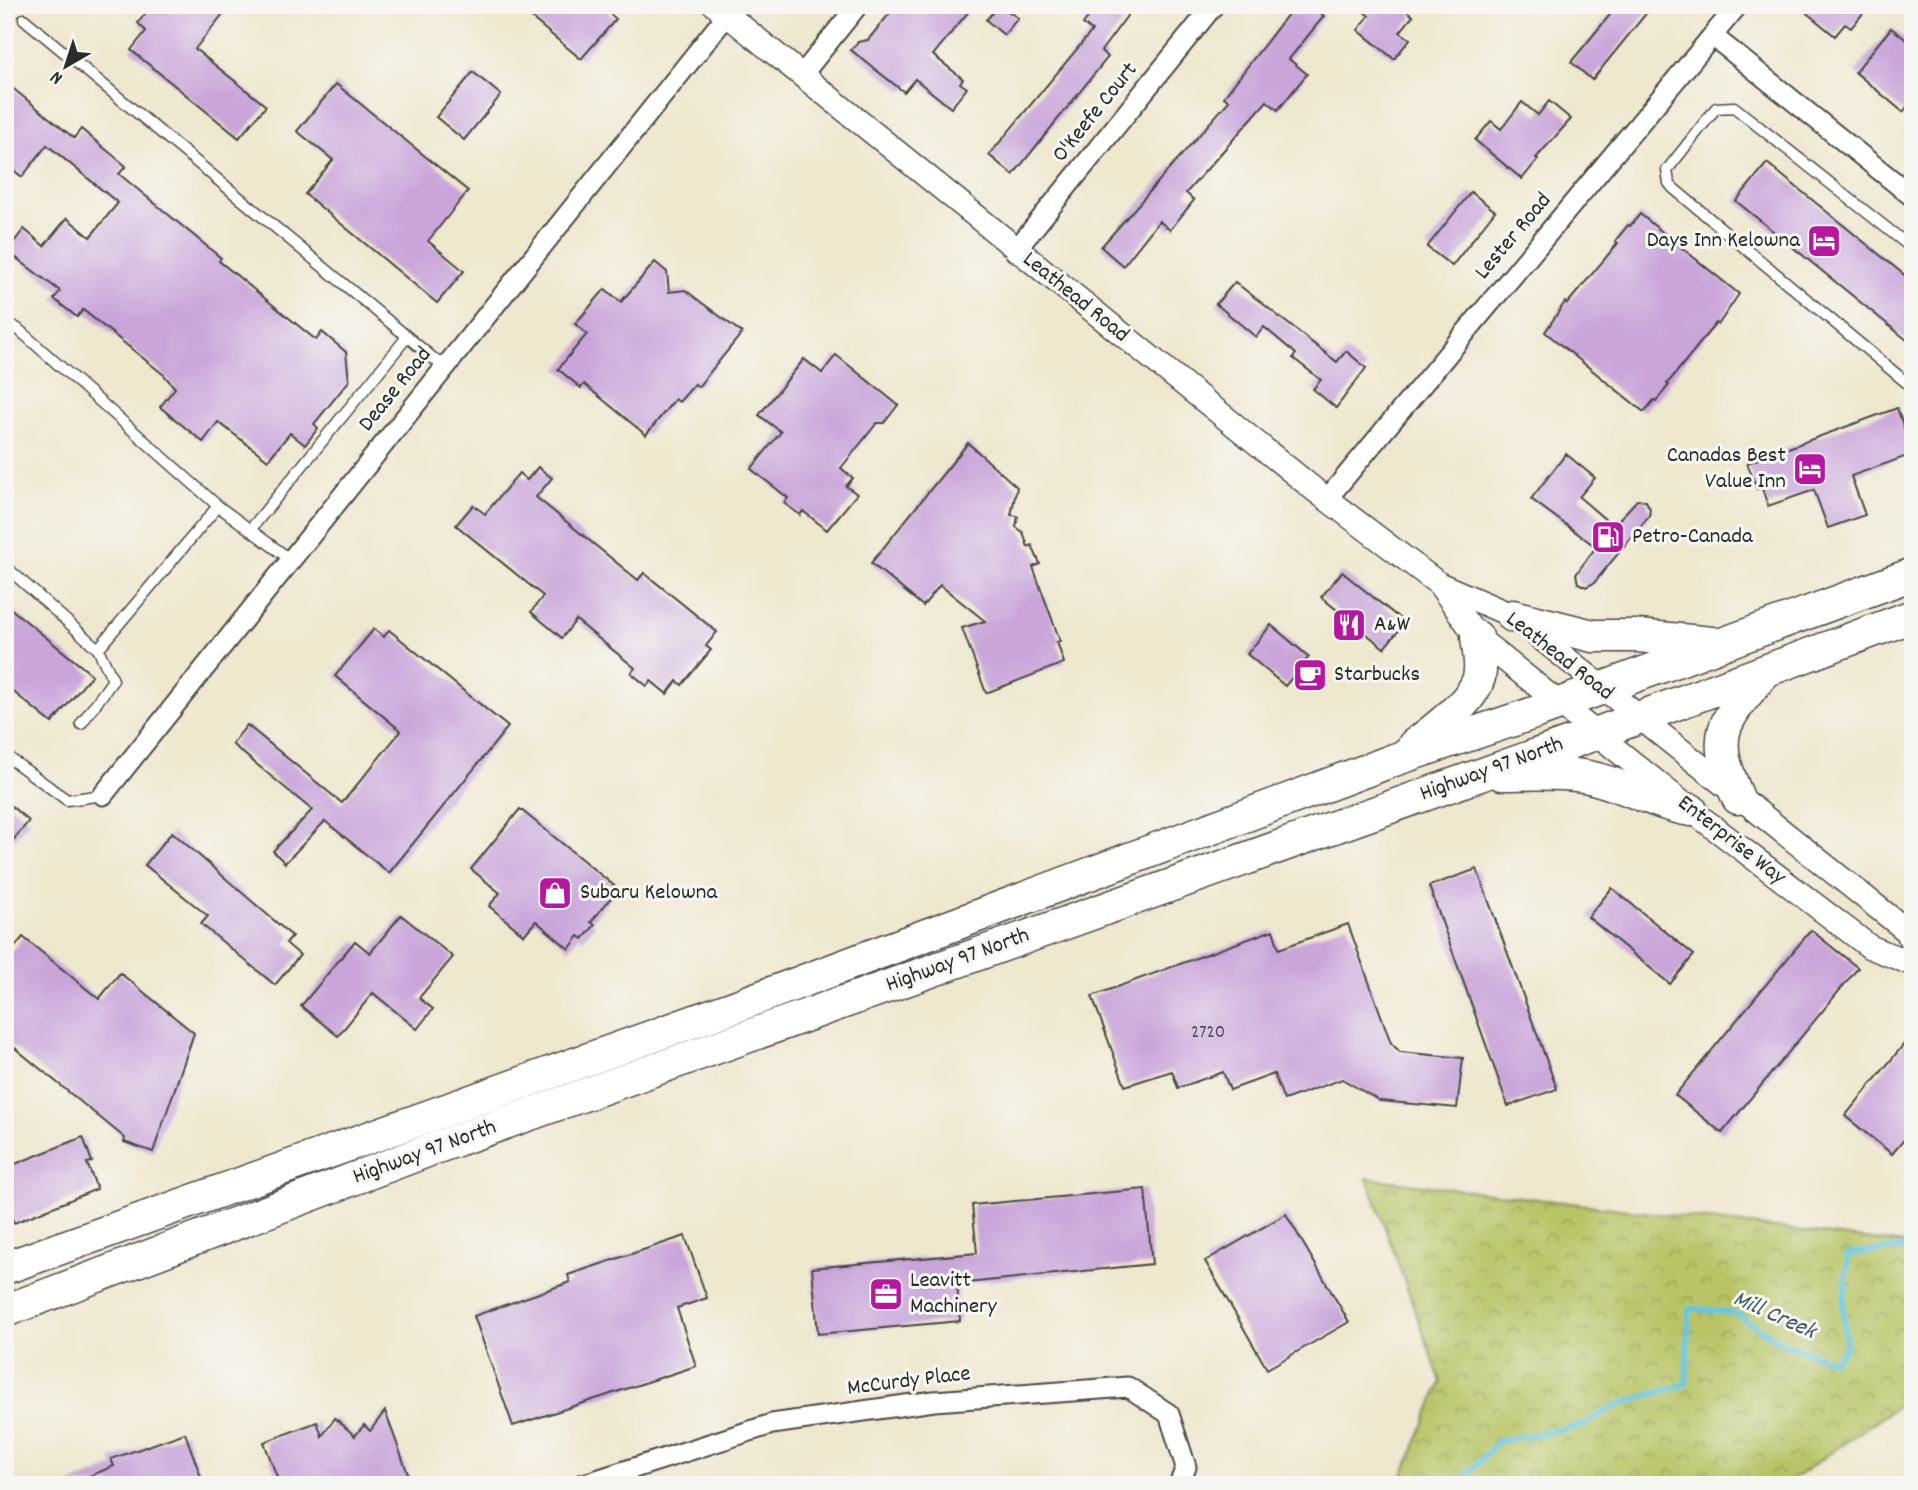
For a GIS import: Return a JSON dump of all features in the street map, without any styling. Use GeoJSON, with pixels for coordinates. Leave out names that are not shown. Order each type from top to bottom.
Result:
{"type":"FeatureCollection","features":[{"type":"Feature","properties":{"kind":"highway","name":"Highway 97 North"},"geometry":{"type":"LineString","coordinates":[[5,1268],[734,1007],[1394,760],[1913,574]]}},
{"type":"Feature","properties":{"kind":"highway"},"geometry":{"type":"LineString","coordinates":[[1513,616],[1593,636],[1638,636],[1721,644]]}},
{"type":"Feature","properties":{"kind":"highway","name":"Highway 97 North"},"geometry":{"type":"LineString","coordinates":[[5,1311],[432,1149],[1595,734],[1913,616]]}},
{"type":"Feature","properties":{"kind":"highway"},"geometry":{"type":"LineString","coordinates":[[1394,760],[1457,709],[1470,693],[1480,674],[1477,637]]}},
{"type":"Feature","properties":{"kind":"highway"},"geometry":{"type":"LineString","coordinates":[[1738,798],[1723,764],[1720,741],[1734,708],[1768,669]]}},
{"type":"Feature","properties":{"kind":"highway"},"geometry":{"type":"LineString","coordinates":[[1479,775],[1583,776],[1617,786],[1664,806],[1691,810]]}},
{"type":"Feature","properties":{"kind":"street"},"geometry":{"type":"LineString","coordinates":[[802,75],[858,5]]}},
{"type":"Feature","properties":{"kind":"street","name":"O'Keefe Court"},"geometry":{"type":"LineString","coordinates":[[1015,251],[1214,5]]}},
{"type":"Feature","properties":{"kind":"street","name":"Lester Road"},"geometry":{"type":"LineString","coordinates":[[1327,499],[1738,5]]}},
{"type":"Feature","properties":{"kind":"street","name":"Leathead Road"},"geometry":{"type":"LineString","coordinates":[[721,10],[1015,251],[1327,499],[1440,584],[1513,616],[1637,718]]}},
{"type":"Feature","properties":{"kind":"street","name":"Dease Road"},"geometry":{"type":"LineString","coordinates":[[103,795],[445,368],[721,10]]}},
{"type":"Feature","properties":{"kind":"street"},"geometry":{"type":"LineString","coordinates":[[1714,37],[1913,197]]}},
{"type":"Feature","properties":{"kind":"street","name":"Leathead Road"},"geometry":{"type":"LineString","coordinates":[[1440,584],[1477,637],[1559,702]]}},
{"type":"Feature","properties":{"kind":"street","name":"Enterprise Way"},"geometry":{"type":"LineString","coordinates":[[1559,702],[1691,810],[1870,947],[1913,964]]}},
{"type":"Feature","properties":{"kind":"street","name":"Enterprise Way"},"geometry":{"type":"LineString","coordinates":[[1637,718],[1907,931],[1913,945]]}},
{"type":"Feature","properties":{"kind":"street","name":"McCurdy Place"},"geometry":{"type":"LineString","coordinates":[[581,1485],[772,1424],[934,1401],[1128,1387],[1169,1414],[1186,1467],[1179,1485]]}},
{"type":"Feature","properties":{"kind":"lane"},"geometry":{"type":"LineString","coordinates":[[24,19],[445,368]]}},
{"type":"Feature","properties":{"kind":"lane"},"geometry":{"type":"LineString","coordinates":[[1913,248],[1734,107],[1716,108],[1667,170],[1669,183],[1673,188],[1913,388]]}},
{"type":"Feature","properties":{"kind":"lane"},"geometry":{"type":"LineString","coordinates":[[5,322],[18,329],[218,506],[291,560]]}},
{"type":"Feature","properties":{"kind":"lane"},"geometry":{"type":"LineString","coordinates":[[250,530],[407,337]]}},
{"type":"Feature","properties":{"kind":"lane"},"geometry":{"type":"LineString","coordinates":[[98,649],[218,506]]}},
{"type":"Feature","properties":{"kind":"lane"},"geometry":{"type":"LineString","coordinates":[[5,566],[98,649],[113,680],[81,724]]}},
{"type":"Feature","properties":{"kind":"lane"},"geometry":{"type":"LineString","coordinates":[[5,755],[67,800],[103,795]]}},
{"type":"Feature","properties":{"kind":"green space"},"geometry":{"type":"Polygon","coordinates":[[[1367,1178],[1913,1245],[1913,1395],[1785,1485],[1399,1485],[1441,1382],[1367,1178]]]}},
{"type":"Feature","properties":{"kind":"building"},"geometry":{"type":"Polygon","coordinates":[[[152,5],[230,5],[195,49],[266,106],[239,138],[131,50],[146,31],[138,23],[152,5]]]}},
{"type":"Feature","properties":{"kind":"building"},"geometry":{"type":"Polygon","coordinates":[[[516,5],[600,5],[616,19],[581,59],[516,5]]]}},
{"type":"Feature","properties":{"kind":"building"},"geometry":{"type":"Polygon","coordinates":[[[889,5],[974,5],[933,55],[963,79],[960,83],[967,88],[951,108],[915,79],[904,92],[851,50],[858,42],[868,40],[890,13],[889,5]]]}},
{"type":"Feature","properties":{"kind":"building"},"geometry":{"type":"Polygon","coordinates":[[[999,5],[1018,18],[1004,35],[986,20],[999,5]]]}},
{"type":"Feature","properties":{"kind":"building"},"geometry":{"type":"Polygon","coordinates":[[[1098,5],[1135,5],[1101,51],[1108,57],[1013,175],[989,155],[1092,31],[1083,24],[1098,5]]]}},
{"type":"Feature","properties":{"kind":"building"},"geometry":{"type":"Polygon","coordinates":[[[1295,5],[1310,5],[1324,16],[1289,59],[1307,74],[1278,110],[1267,101],[1186,193],[1194,200],[1170,230],[1159,221],[1123,266],[1101,247],[1229,101],[1224,97],[1295,5]]]}},
{"type":"Feature","properties":{"kind":"building"},"geometry":{"type":"Polygon","coordinates":[[[1356,5],[1400,5],[1413,16],[1400,32],[1410,39],[1394,59],[1358,30],[1369,16],[1356,5]]]}},
{"type":"Feature","properties":{"kind":"building"},"geometry":{"type":"Polygon","coordinates":[[[1618,5],[1653,5],[1592,80],[1571,62],[1618,5]]]}},
{"type":"Feature","properties":{"kind":"building"},"geometry":{"type":"Polygon","coordinates":[[[1797,5],[1870,5],[1851,28],[1845,24],[1835,36],[1797,5]]]}},
{"type":"Feature","properties":{"kind":"building"},"geometry":{"type":"Polygon","coordinates":[[[1891,28],[1913,45],[1913,99],[1903,112],[1855,72],[1891,28]]]}},
{"type":"Feature","properties":{"kind":"building"},"geometry":{"type":"Polygon","coordinates":[[[473,72],[501,95],[464,140],[436,117],[473,72]]]}},
{"type":"Feature","properties":{"kind":"building"},"geometry":{"type":"Polygon","coordinates":[[[5,82],[74,138],[81,129],[126,166],[119,174],[221,258],[219,261],[316,340],[322,332],[346,352],[349,381],[314,424],[318,428],[305,445],[290,433],[268,460],[218,422],[203,442],[160,407],[175,388],[164,375],[83,310],[77,317],[54,299],[60,291],[7,251],[24,229],[44,246],[67,218],[90,237],[118,203],[47,145],[22,177],[5,163],[5,82]]]}},
{"type":"Feature","properties":{"kind":"building"},"geometry":{"type":"Polygon","coordinates":[[[336,84],[468,191],[428,241],[464,271],[437,303],[305,194],[333,160],[297,131],[336,84]]]}},
{"type":"Feature","properties":{"kind":"building"},"geometry":{"type":"Polygon","coordinates":[[[1549,101],[1571,119],[1536,158],[1538,159],[1522,179],[1475,140],[1491,121],[1501,129],[1522,102],[1538,115],[1549,101]]]}},
{"type":"Feature","properties":{"kind":"building","name":"Days Inn Kelowna"},"geometry":{"type":"Polygon","coordinates":[[[1767,163],[1913,282],[1913,345],[1736,201],[1767,163]]]}},
{"type":"Feature","properties":{"kind":"building"},"geometry":{"type":"Polygon","coordinates":[[[1471,192],[1495,211],[1452,266],[1427,247],[1471,192]]]}},
{"type":"Feature","properties":{"kind":"building"},"geometry":{"type":"Polygon","coordinates":[[[1640,214],[1739,294],[1718,325],[1716,323],[1667,384],[1669,385],[1644,412],[1545,332],[1565,302],[1567,304],[1618,243],[1615,241],[1640,214]]]}},
{"type":"Feature","properties":{"kind":"building"},"geometry":{"type":"Polygon","coordinates":[[[655,262],[667,272],[669,292],[685,290],[742,333],[698,387],[695,384],[679,402],[675,399],[646,435],[584,384],[581,388],[558,369],[587,334],[575,324],[605,289],[621,302],[655,262]]]}},
{"type":"Feature","properties":{"kind":"building"},"geometry":{"type":"Polygon","coordinates":[[[1235,282],[1337,362],[1346,351],[1366,368],[1336,408],[1313,389],[1321,380],[1293,358],[1296,354],[1264,327],[1256,337],[1216,304],[1235,282]]]}},
{"type":"Feature","properties":{"kind":"building"},"geometry":{"type":"Polygon","coordinates":[[[836,355],[898,405],[884,423],[877,423],[841,468],[853,478],[846,486],[857,494],[827,530],[803,511],[800,515],[784,503],[788,498],[751,469],[781,432],[759,415],[804,359],[822,373],[836,355]]]}},
{"type":"Feature","properties":{"kind":"building","name":"Canadas Best Value Inn"},"geometry":{"type":"Polygon","coordinates":[[[1897,408],[1913,454],[1851,476],[1865,515],[1828,528],[1814,490],[1768,506],[1762,488],[1757,489],[1747,463],[1897,408]]]}},
{"type":"Feature","properties":{"kind":"building"},"geometry":{"type":"Polygon","coordinates":[[[968,443],[1017,487],[1011,515],[1018,516],[1016,527],[1023,532],[1028,547],[1032,545],[1040,564],[1033,567],[1060,641],[1057,642],[1064,663],[986,693],[962,628],[985,621],[940,585],[923,606],[871,563],[968,443]]]}},
{"type":"Feature","properties":{"kind":"building","name":"Petro-Canada"},"geometry":{"type":"Polygon","coordinates":[[[1566,454],[1595,478],[1579,497],[1613,526],[1637,500],[1646,501],[1650,509],[1649,516],[1594,583],[1586,587],[1578,583],[1576,574],[1596,547],[1531,499],[1566,454]]]}},
{"type":"Feature","properties":{"kind":"building"},"geometry":{"type":"Polygon","coordinates":[[[538,467],[552,478],[536,497],[638,580],[644,573],[717,632],[706,646],[711,650],[682,685],[677,681],[667,694],[651,681],[647,686],[631,673],[635,668],[576,620],[562,638],[531,612],[543,596],[456,525],[473,505],[485,514],[519,473],[527,480],[538,467]]]}},
{"type":"Feature","properties":{"kind":"building"},"geometry":{"type":"Polygon","coordinates":[[[1342,572],[1405,623],[1384,648],[1321,597],[1342,572]]]}},
{"type":"Feature","properties":{"kind":"building"},"geometry":{"type":"Polygon","coordinates":[[[5,604],[92,675],[52,723],[5,685],[5,604]]]}},
{"type":"Feature","properties":{"kind":"building"},"geometry":{"type":"Polygon","coordinates":[[[1271,625],[1309,657],[1285,686],[1247,654],[1271,625]]]}},
{"type":"Feature","properties":{"kind":"building"},"geometry":{"type":"Polygon","coordinates":[[[374,629],[384,637],[389,630],[508,727],[389,873],[325,821],[285,863],[273,851],[312,810],[232,744],[247,725],[342,803],[401,731],[335,676],[374,629]]]}},
{"type":"Feature","properties":{"kind":"building"},"geometry":{"type":"Polygon","coordinates":[[[5,801],[29,821],[5,850],[5,801]]]}},
{"type":"Feature","properties":{"kind":"building"},"geometry":{"type":"Polygon","coordinates":[[[520,809],[618,889],[591,922],[595,925],[583,939],[579,936],[569,949],[536,921],[524,935],[489,906],[500,893],[471,869],[520,809]]]}},
{"type":"Feature","properties":{"kind":"building"},"geometry":{"type":"Polygon","coordinates":[[[172,832],[292,936],[286,943],[300,955],[275,985],[201,924],[208,916],[145,865],[172,832]]]}},
{"type":"Feature","properties":{"kind":"building"},"geometry":{"type":"Polygon","coordinates":[[[1477,869],[1557,1089],[1508,1106],[1429,886],[1477,869]]]}},
{"type":"Feature","properties":{"kind":"building"},"geometry":{"type":"Polygon","coordinates":[[[1612,888],[1694,955],[1670,984],[1588,917],[1612,888]]]}},
{"type":"Feature","properties":{"kind":"building"},"geometry":{"type":"Polygon","coordinates":[[[401,915],[453,957],[419,998],[433,1009],[417,1029],[373,993],[338,1036],[301,1006],[355,941],[370,953],[401,915]]]}},
{"type":"Feature","properties":{"kind":"building"},"geometry":{"type":"Polygon","coordinates":[[[1348,924],[1391,1043],[1400,1052],[1463,1058],[1457,1108],[1380,1101],[1342,1079],[1284,1100],[1274,1074],[1230,1090],[1223,1072],[1178,1088],[1172,1071],[1125,1086],[1092,996],[1273,930],[1279,949],[1348,924]]]}},
{"type":"Feature","properties":{"kind":"building"},"geometry":{"type":"Polygon","coordinates":[[[1811,930],[1858,968],[1722,1133],[1675,1095],[1811,930]]]}},
{"type":"Feature","properties":{"kind":"building"},"geometry":{"type":"Polygon","coordinates":[[[23,937],[99,999],[120,973],[194,1033],[153,1152],[124,1142],[125,1138],[5,1040],[5,959],[23,937]]]}},
{"type":"Feature","properties":{"kind":"building"},"geometry":{"type":"Polygon","coordinates":[[[1913,1033],[1913,1129],[1892,1154],[1845,1116],[1913,1033]]]}},
{"type":"Feature","properties":{"kind":"building"},"geometry":{"type":"Polygon","coordinates":[[[83,1137],[92,1162],[87,1163],[97,1189],[14,1223],[5,1204],[5,1168],[83,1137]]]}},
{"type":"Feature","properties":{"kind":"building"},"geometry":{"type":"Polygon","coordinates":[[[1145,1189],[1152,1264],[957,1284],[960,1321],[818,1334],[812,1268],[977,1253],[972,1205],[1145,1189]]]}},
{"type":"Feature","properties":{"kind":"building"},"geometry":{"type":"Polygon","coordinates":[[[1286,1214],[1349,1322],[1267,1369],[1205,1261],[1286,1214]]]}},
{"type":"Feature","properties":{"kind":"building"},"geometry":{"type":"Polygon","coordinates":[[[685,1236],[707,1298],[677,1308],[696,1366],[513,1426],[474,1316],[570,1282],[568,1275],[685,1236]]]}},
{"type":"Feature","properties":{"kind":"building"},"geometry":{"type":"Polygon","coordinates":[[[385,1411],[412,1485],[280,1485],[264,1442],[317,1422],[322,1436],[335,1418],[355,1436],[364,1425],[370,1431],[385,1411]]]}},
{"type":"Feature","properties":{"kind":"building"},"geometry":{"type":"Polygon","coordinates":[[[185,1433],[201,1477],[188,1481],[190,1485],[67,1485],[114,1466],[111,1459],[185,1433]]]}},
{"type":"Feature","properties":{"kind":"waterway","name":"Mill Creek"},"geometry":{"type":"LineString","coordinates":[[1458,1485],[1498,1441],[1582,1426],[1614,1406],[1686,1384],[1689,1308],[1734,1313],[1786,1345],[1833,1361],[1846,1347],[1843,1310],[1848,1254],[1913,1247]]}},
{"type":"Feature","properties":{"kind":"place","name":"Days Inn Kelowna"},"geometry":{"type":"Point","coordinates":[1824,241]}},
{"type":"Feature","properties":{"kind":"place","name":"Canadas Best Value Inn"},"geometry":{"type":"Point","coordinates":[1810,469]}},
{"type":"Feature","properties":{"kind":"place","name":"Petro-Canada"},"geometry":{"type":"Point","coordinates":[1608,537]}},
{"type":"Feature","properties":{"kind":"place","name":"A&W"},"geometry":{"type":"Point","coordinates":[1349,625]}},
{"type":"Feature","properties":{"kind":"place","name":"Starbucks"},"geometry":{"type":"Point","coordinates":[1310,675]}},
{"type":"Feature","properties":{"kind":"place","name":"Subaru Kelowna"},"geometry":{"type":"Point","coordinates":[555,893]}},
{"type":"Feature","properties":{"kind":"place","name":"Leavitt Machinery"},"geometry":{"type":"Point","coordinates":[886,1294]}}]}
